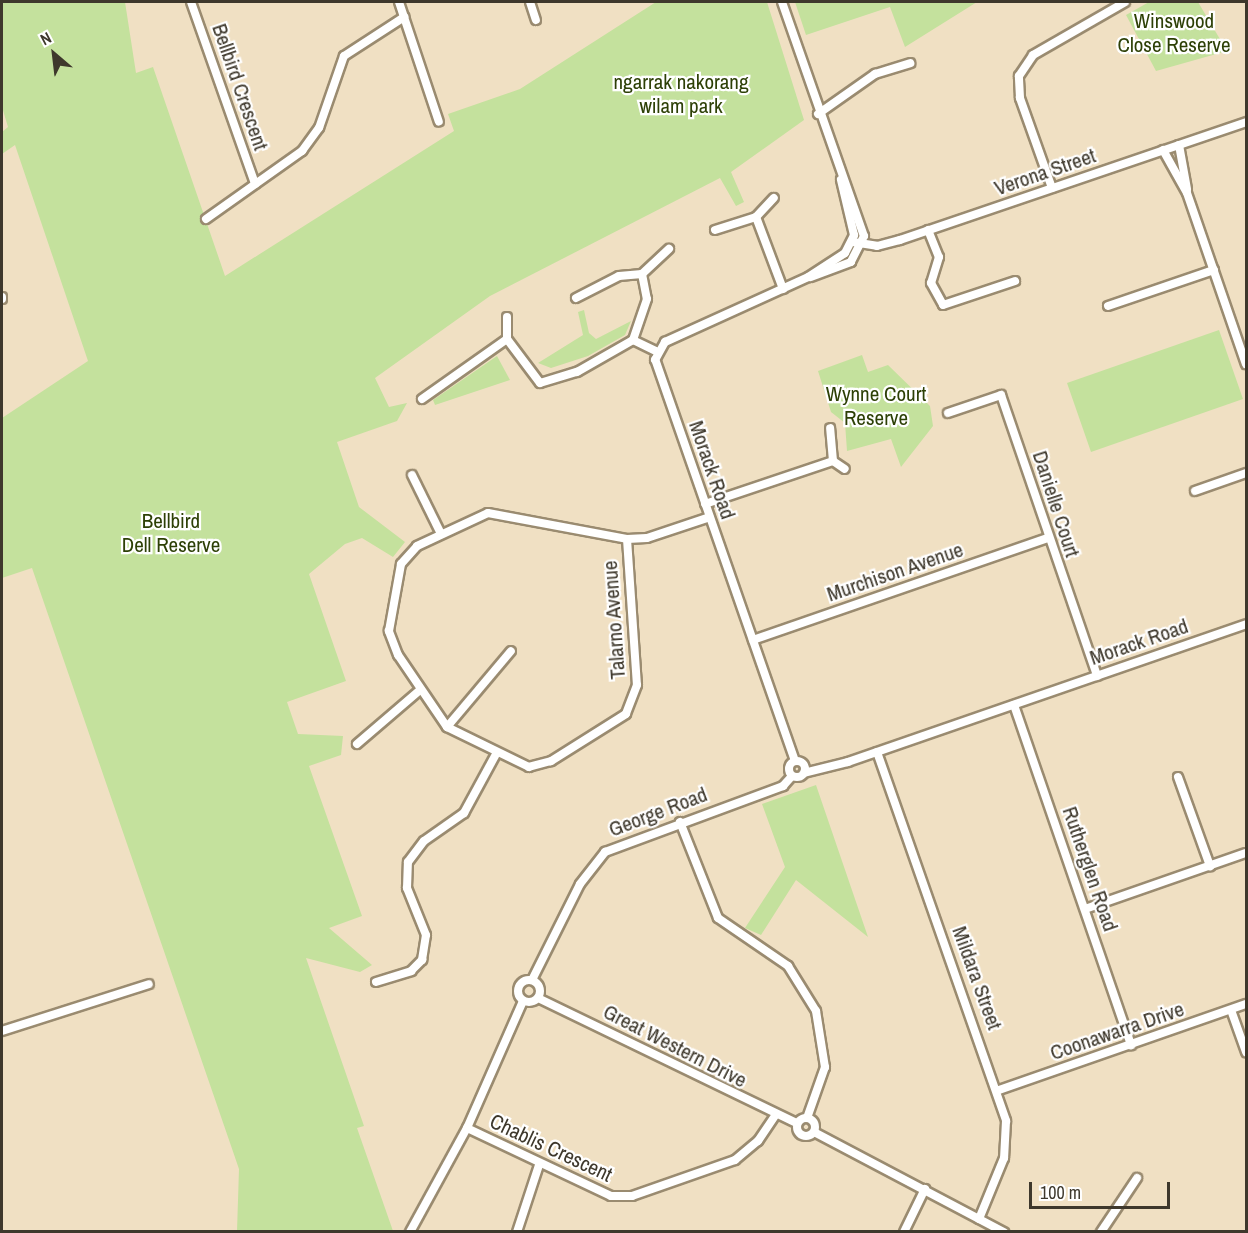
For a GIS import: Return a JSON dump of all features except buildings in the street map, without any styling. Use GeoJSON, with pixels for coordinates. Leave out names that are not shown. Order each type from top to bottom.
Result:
{"type":"FeatureCollection","features":[{"type":"Feature","properties":{"kind":"street","name":"Bellbird Crescent"},"geometry":{"type":"LineString","coordinates":[[191,2],[255,184]]}},
{"type":"Feature","properties":{"kind":"street"},"geometry":{"type":"LineString","coordinates":[[399,2],[439,122]]}},
{"type":"Feature","properties":{"kind":"street"},"geometry":{"type":"LineString","coordinates":[[530,2],[536,20]]}},
{"type":"Feature","properties":{"kind":"street"},"geometry":{"type":"LineString","coordinates":[[633,340],[656,351],[808,277],[857,243],[841,180],[782,2]]}},
{"type":"Feature","properties":{"kind":"street"},"geometry":{"type":"LineString","coordinates":[[1052,188],[1020,98],[1019,76],[1033,55],[1125,2]]}},
{"type":"Feature","properties":{"kind":"street"},"geometry":{"type":"LineString","coordinates":[[206,219],[311,140],[344,56],[404,17]]}},
{"type":"Feature","properties":{"kind":"street"},"geometry":{"type":"LineString","coordinates":[[818,114],[874,74],[910,63]]}},
{"type":"Feature","properties":{"kind":"street","name":"Verona Street"},"geometry":{"type":"LineString","coordinates":[[857,243],[877,246],[1246,122]]}},
{"type":"Feature","properties":{"kind":"street"},"geometry":{"type":"LineString","coordinates":[[1179,145],[1187,193]]}},
{"type":"Feature","properties":{"kind":"street"},"geometry":{"type":"LineString","coordinates":[[1163,150],[1187,193],[1246,364]]}},
{"type":"Feature","properties":{"kind":"street"},"geometry":{"type":"LineString","coordinates":[[715,230],[756,217],[774,198]]}},
{"type":"Feature","properties":{"kind":"street"},"geometry":{"type":"LineString","coordinates":[[756,217],[783,289]]}},
{"type":"Feature","properties":{"kind":"street"},"geometry":{"type":"LineString","coordinates":[[928,230],[939,257],[931,283],[943,304],[1016,281]]}},
{"type":"Feature","properties":{"kind":"street"},"geometry":{"type":"LineString","coordinates":[[576,298],[619,276],[642,274],[669,249]]}},
{"type":"Feature","properties":{"kind":"street"},"geometry":{"type":"LineString","coordinates":[[1108,306],[1214,270]]}},
{"type":"Feature","properties":{"kind":"street"},"geometry":{"type":"LineString","coordinates":[[507,316],[507,339],[540,383],[578,372],[633,340],[647,299],[642,274]]}},
{"type":"Feature","properties":{"kind":"street"},"geometry":{"type":"LineString","coordinates":[[422,399],[507,339]]}},
{"type":"Feature","properties":{"kind":"street","name":"Morack Road"},"geometry":{"type":"LineString","coordinates":[[656,351],[654,360],[795,761]]}},
{"type":"Feature","properties":{"kind":"street","name":"Danielle Court"},"geometry":{"type":"LineString","coordinates":[[948,413],[1001,395],[1097,676]]}},
{"type":"Feature","properties":{"kind":"street"},"geometry":{"type":"LineString","coordinates":[[830,428],[833,460],[844,469]]}},
{"type":"Feature","properties":{"kind":"street"},"geometry":{"type":"LineString","coordinates":[[705,504],[833,460]]}},
{"type":"Feature","properties":{"kind":"street"},"geometry":{"type":"LineString","coordinates":[[1195,490],[1246,472]]}},
{"type":"Feature","properties":{"kind":"street"},"geometry":{"type":"LineString","coordinates":[[412,475],[441,534]]}},
{"type":"Feature","properties":{"kind":"street","name":"Talarno Avenue"},"geometry":{"type":"LineString","coordinates":[[627,539],[637,685],[633,703],[626,714],[540,766],[519,765],[447,727],[420,690],[389,631],[401,564],[417,546],[488,513],[501,513],[627,539],[647,538],[710,517]]}},
{"type":"Feature","properties":{"kind":"street","name":"Murchison Avenue"},"geometry":{"type":"LineString","coordinates":[[753,640],[1048,538]]}},
{"type":"Feature","properties":{"kind":"street","name":"Morack Road"},"geometry":{"type":"LineString","coordinates":[[804,772],[877,752],[1246,624]]}},
{"type":"Feature","properties":{"kind":"street"},"geometry":{"type":"LineString","coordinates":[[447,727],[511,651]]}},
{"type":"Feature","properties":{"kind":"street"},"geometry":{"type":"LineString","coordinates":[[357,744],[420,690]]}},
{"type":"Feature","properties":{"kind":"street","name":"Rutherglen Road"},"geometry":{"type":"LineString","coordinates":[[1014,705],[1131,1045]]}},
{"type":"Feature","properties":{"kind":"street","name":"Mildara Street"},"geometry":{"type":"LineString","coordinates":[[877,752],[999,1090],[1006,1121],[1004,1158],[979,1219]]}},
{"type":"Feature","properties":{"kind":"street"},"geometry":{"type":"LineString","coordinates":[[376,982],[411,971],[422,960],[426,935],[407,888],[408,862],[424,840],[464,813],[496,754]]}},
{"type":"Feature","properties":{"kind":"street"},"geometry":{"type":"LineString","coordinates":[[792,776],[789,766],[795,761],[804,765],[804,772]]}},
{"type":"Feature","properties":{"kind":"street","name":"George Road"},"geometry":{"type":"LineString","coordinates":[[523,1001],[518,988],[532,981],[591,865],[621,842],[783,786],[792,776],[804,772]]}},
{"type":"Feature","properties":{"kind":"street"},"geometry":{"type":"LineString","coordinates":[[1178,777],[1210,866]]}},
{"type":"Feature","properties":{"kind":"street"},"geometry":{"type":"LineString","coordinates":[[680,822],[718,918],[788,966],[816,1011],[825,1067],[807,1118],[797,1123]]}},
{"type":"Feature","properties":{"kind":"street"},"geometry":{"type":"LineString","coordinates":[[1085,909],[1246,852]]}},
{"type":"Feature","properties":{"kind":"street"},"geometry":{"type":"LineString","coordinates":[[410,1232],[467,1128],[523,1001],[538,998],[540,988],[532,981]]}},
{"type":"Feature","properties":{"kind":"street"},"geometry":{"type":"LineString","coordinates":[[2,1031],[149,984]]}},
{"type":"Feature","properties":{"kind":"street","name":"Great Western Drive"},"geometry":{"type":"LineString","coordinates":[[538,998],[775,1116],[797,1123],[801,1136],[814,1132]]}},
{"type":"Feature","properties":{"kind":"street","name":"Coonawarra Drive"},"geometry":{"type":"LineString","coordinates":[[999,1090],[1246,1004]]}},
{"type":"Feature","properties":{"kind":"street"},"geometry":{"type":"LineString","coordinates":[[1231,1010],[1246,1052]]}},
{"type":"Feature","properties":{"kind":"street","name":"Chablis Crescent"},"geometry":{"type":"LineString","coordinates":[[467,1128],[539,1165],[611,1196],[632,1196],[735,1160],[758,1142],[775,1116]]}},
{"type":"Feature","properties":{"kind":"street"},"geometry":{"type":"LineString","coordinates":[[807,1118],[814,1132],[1004,1232]]}},
{"type":"Feature","properties":{"kind":"street"},"geometry":{"type":"LineString","coordinates":[[517,1232],[522,1203],[539,1165]]}},
{"type":"Feature","properties":{"kind":"street"},"geometry":{"type":"LineString","coordinates":[[1101,1232],[1137,1178]]}},
{"type":"Feature","properties":{"kind":"street"},"geometry":{"type":"LineString","coordinates":[[904,1232],[925,1189]]}},
{"type":"Feature","properties":{"kind":"green space","name":"Bellbird Dell Reserve"},"geometry":{"type":"Polygon","coordinates":[[[2,2],[125,2],[136,73],[153,67],[225,276],[454,131],[448,114],[520,89],[656,2],[767,2],[804,120],[731,172],[744,202],[736,206],[720,178],[490,296],[375,378],[389,407],[407,403],[397,421],[337,442],[359,507],[405,542],[393,557],[362,538],[345,544],[309,574],[346,681],[287,702],[298,734],[343,736],[341,755],[309,766],[362,916],[329,928],[372,965],[360,972],[306,958],[364,1126],[357,1128],[393,1231],[237,1231],[239,1169],[32,568],[2,578],[2,418],[88,361],[15,145],[2,154],[2,132],[8,127],[2,107],[2,2]]]}},
{"type":"Feature","properties":{"kind":"green space"},"geometry":{"type":"Polygon","coordinates":[[[795,2],[977,2],[905,47],[890,7],[806,35],[795,2]]]}},
{"type":"Feature","properties":{"kind":"green space","name":"Winswood Close Reserve"},"geometry":{"type":"Polygon","coordinates":[[[1149,2],[1198,2],[1227,51],[1156,71],[1126,15],[1149,2]]]}},
{"type":"Feature","properties":{"kind":"green space"},"geometry":{"type":"Polygon","coordinates":[[[584,310],[589,333],[596,339],[631,321],[625,335],[588,356],[551,368],[538,363],[583,335],[578,312],[584,310]]]}},
{"type":"Feature","properties":{"kind":"green space"},"geometry":{"type":"Polygon","coordinates":[[[1219,330],[1243,399],[1091,452],[1067,383],[1219,330]]]}},
{"type":"Feature","properties":{"kind":"green space","name":"Wynne Court Reserve"},"geometry":{"type":"Polygon","coordinates":[[[862,355],[868,372],[888,365],[930,406],[933,426],[901,467],[891,439],[847,451],[845,423],[831,412],[818,371],[862,355]]]}},
{"type":"Feature","properties":{"kind":"green space"},"geometry":{"type":"Polygon","coordinates":[[[497,356],[510,380],[435,405],[433,400],[497,356]]]}},
{"type":"Feature","properties":{"kind":"green space"},"geometry":{"type":"Polygon","coordinates":[[[816,785],[868,937],[796,880],[761,935],[745,928],[785,867],[762,804],[816,785]]]}},
{"type":"Feature","properties":{"kind":"park label","name":"ngarrak nakorang wilam park"},"geometry":{"type":"Point","coordinates":[681,94]}}]}
